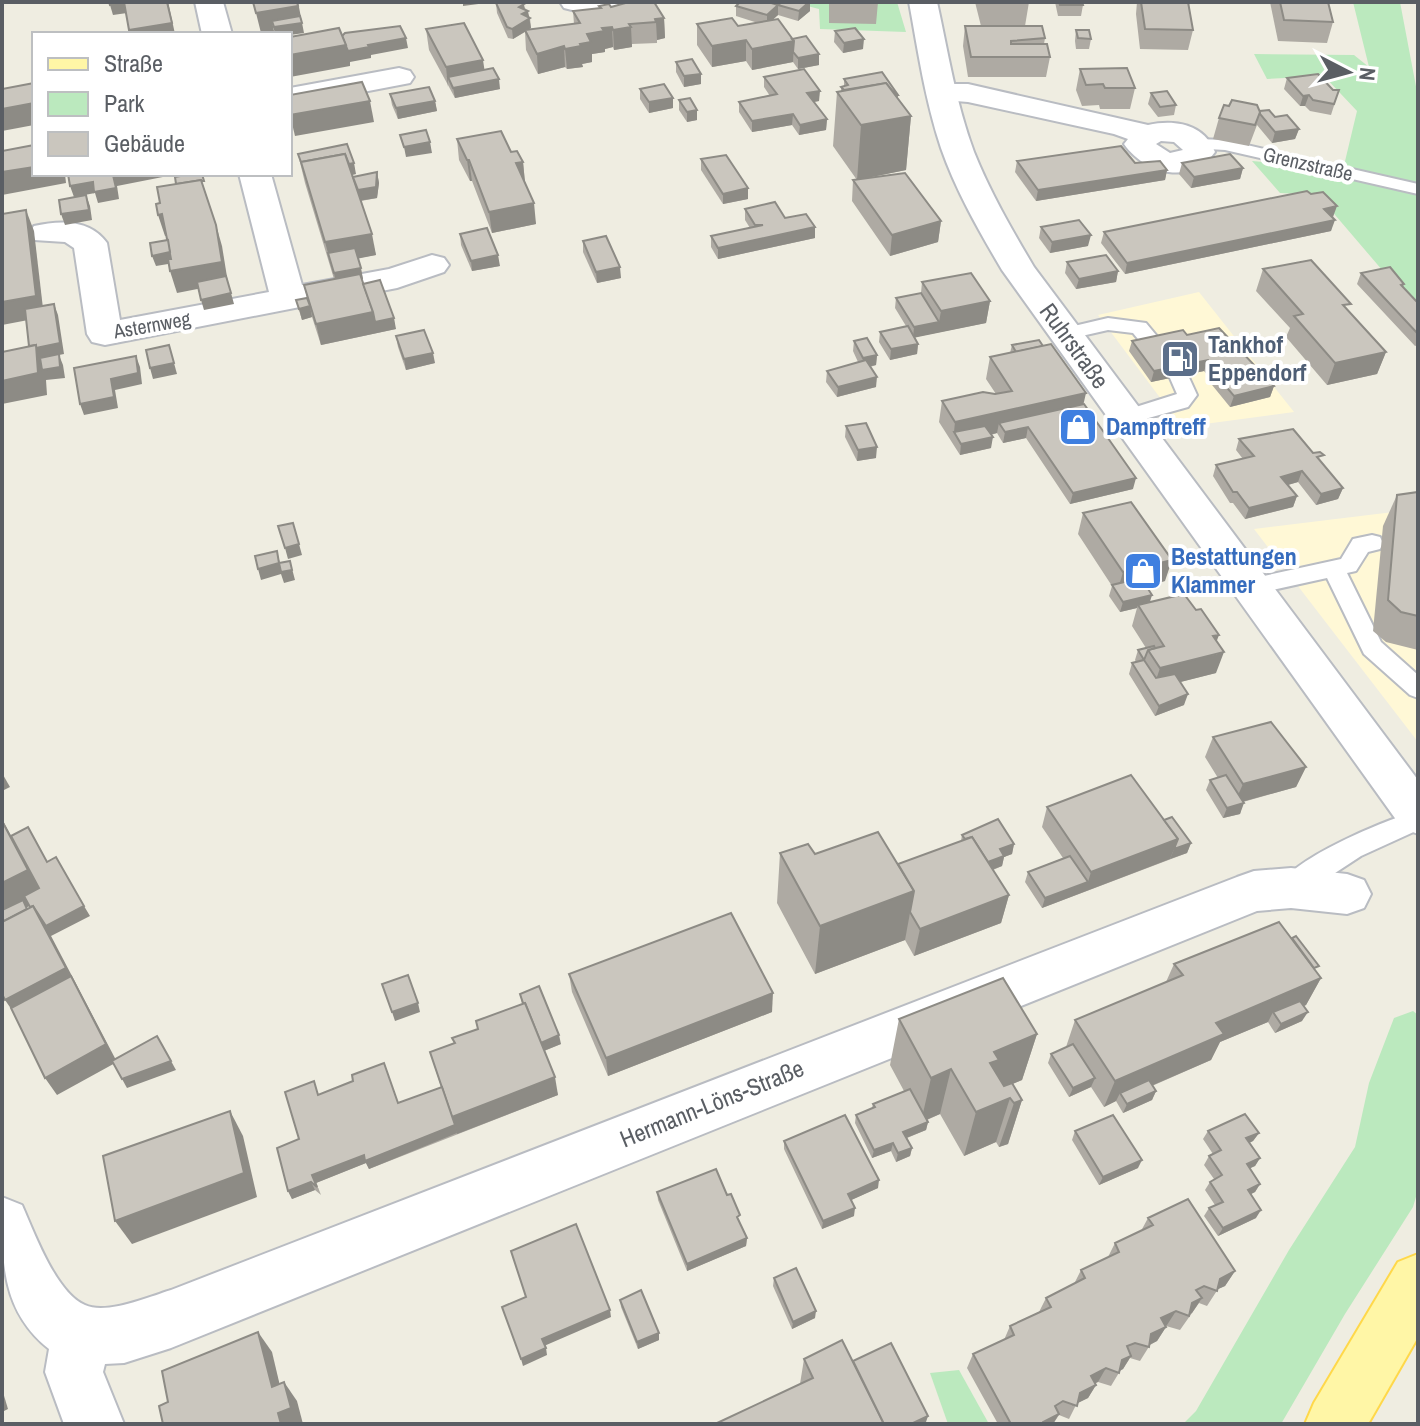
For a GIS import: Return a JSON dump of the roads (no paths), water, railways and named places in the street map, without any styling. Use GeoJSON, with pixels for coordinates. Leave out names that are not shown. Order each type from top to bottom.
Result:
{"type":"FeatureCollection","features":[{"type":"Feature","properties":{"kind":"main road"},"geometry":{"type":"LineString","coordinates":[[1335,1424],[1418,1282]]}},
{"type":"Feature","properties":{"kind":"street"},"geometry":{"type":"LineString","coordinates":[[209,2],[216,32]]}},
{"type":"Feature","properties":{"kind":"street"},"geometry":{"type":"LineString","coordinates":[[574,2],[614,2]]}},
{"type":"Feature","properties":{"kind":"street","name":"Ruhrstraße"},"geometry":{"type":"LineString","coordinates":[[923,2],[957,149],[989,220],[1064,334],[1357,730],[1418,818]]}},
{"type":"Feature","properties":{"kind":"street"},"geometry":{"type":"LineString","coordinates":[[292,97],[399,77]]}},
{"type":"Feature","properties":{"kind":"street","name":"Grenzstraße"},"geometry":{"type":"LineString","coordinates":[[942,93],[968,93],[1146,135],[1174,132],[1197,144]]}},
{"type":"Feature","properties":{"kind":"street"},"geometry":{"type":"LineString","coordinates":[[256,176],[289,300]]}},
{"type":"Feature","properties":{"kind":"street","name":"Asternweg"},"geometry":{"type":"LineString","coordinates":[[46,233],[72,232],[90,243],[105,334],[397,278],[432,265]]}},
{"type":"Feature","properties":{"kind":"street","name":"Ruhrstraße"},"geometry":{"type":"LineString","coordinates":[[1357,730],[1418,772]]}},
{"type":"Feature","properties":{"kind":"street","name":"Hermann-Löns-Straße"},"geometry":{"type":"LineString","coordinates":[[80,1336],[124,1334],[171,1319],[1254,891],[1291,888],[1347,894]]}},
{"type":"Feature","properties":{"kind":"street"},"geometry":{"type":"LineString","coordinates":[[2,1224],[30,1286],[53,1318],[80,1336],[74,1372],[94,1424]]}},
{"type":"Feature","properties":{"kind":"lane","name":"Grenzstraße"},"geometry":{"type":"LineString","coordinates":[[1197,144],[1225,145],[1418,189]]}},
{"type":"Feature","properties":{"kind":"lane"},"geometry":{"type":"LineString","coordinates":[[1064,334],[1108,324],[1139,327],[1179,376],[1187,395],[1181,402],[1127,417]]}},
{"type":"Feature","properties":{"kind":"lane"},"geometry":{"type":"LineString","coordinates":[[1250,587],[1348,565],[1361,545],[1372,543]]}},
{"type":"Feature","properties":{"kind":"lane"},"geometry":{"type":"LineString","coordinates":[[1333,568],[1372,648],[1418,689]]}},
{"type":"Feature","properties":{"kind":"lane"},"geometry":{"type":"LineString","coordinates":[[1291,888],[1345,850],[1418,818]]}},
{"type":"Feature","properties":{"kind":"place","name":"Tankhof Eppendorf"},"geometry":{"type":"Point","coordinates":[1180,359]}},
{"type":"Feature","properties":{"kind":"place","name":"Dampftreff"},"geometry":{"type":"Point","coordinates":[1078,427]}},
{"type":"Feature","properties":{"kind":"place","name":"Bestattungen Klammer"},"geometry":{"type":"Point","coordinates":[1143,571]}}]}
